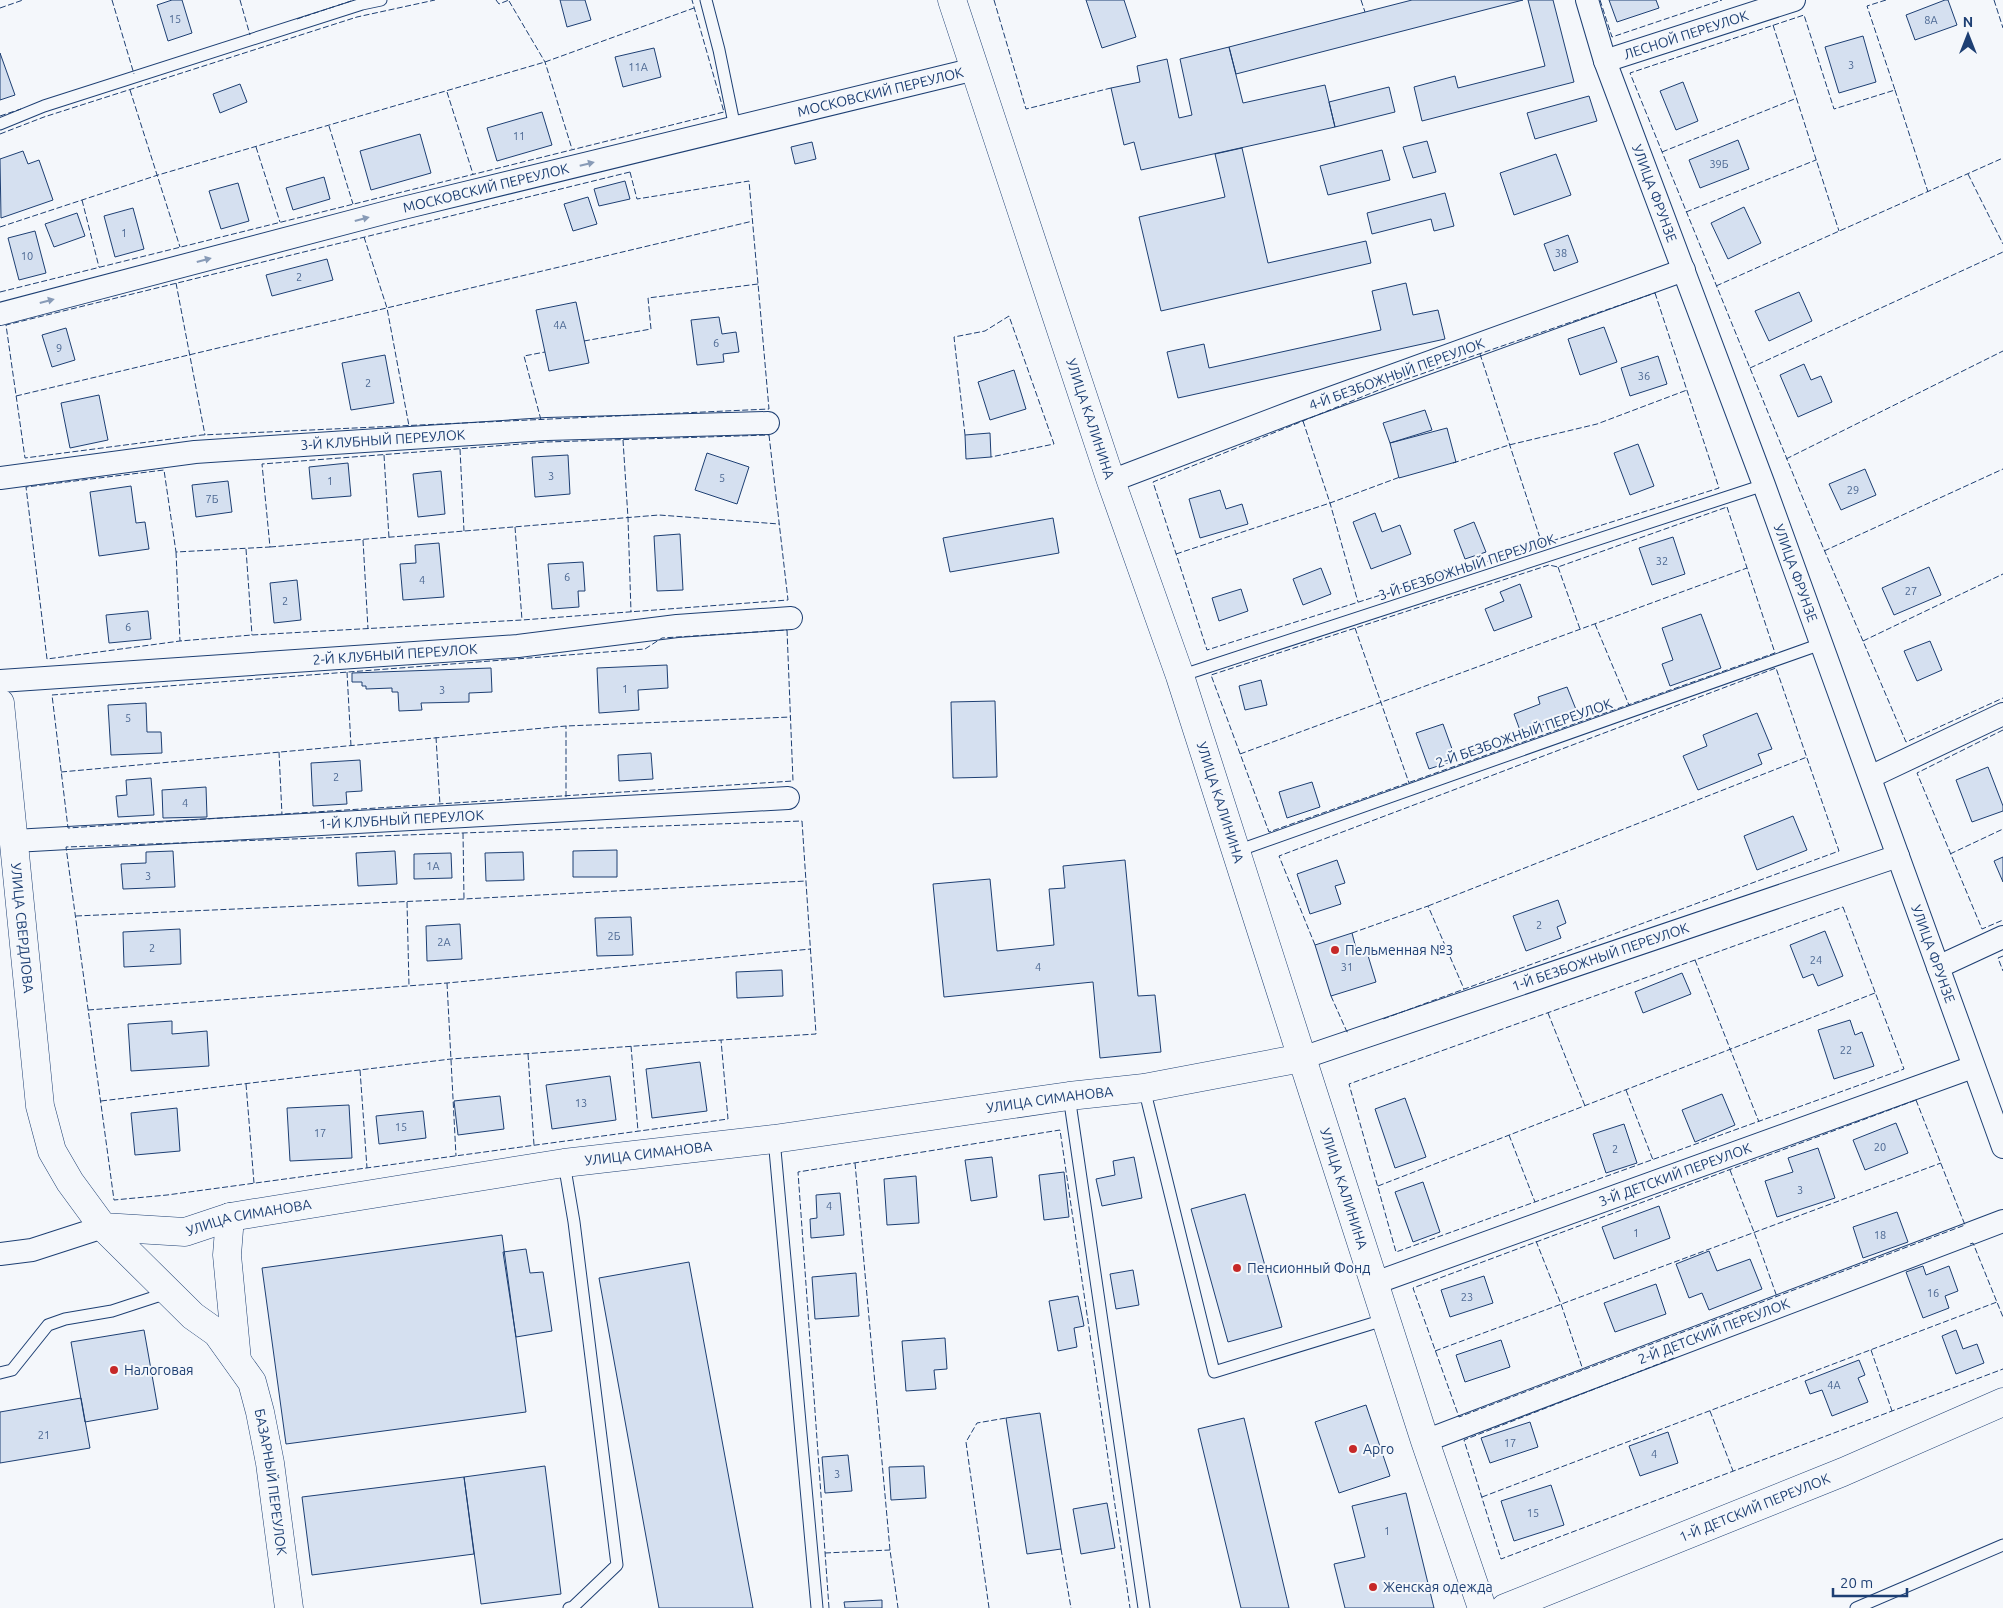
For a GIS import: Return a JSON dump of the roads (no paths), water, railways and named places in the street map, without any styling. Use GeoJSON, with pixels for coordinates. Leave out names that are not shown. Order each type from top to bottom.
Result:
{"type":"FeatureCollection","features":[{"type":"Feature","properties":{"kind":"main road","name":"УЛИЦА КАЛИНИНА"},"geometry":{"type":"LineString","coordinates":[[952,0],[1112,481],[1180,676],[1425,1441],[1482,1608]]}},
{"type":"Feature","properties":{"kind":"main road","name":"УЛИЦА СВЕРДЛОВА"},"geometry":{"type":"LineString","coordinates":[[0,703],[40,1106],[52,1151],[70,1182],[103,1227]]}},
{"type":"Feature","properties":{"kind":"main road","name":"УЛИЦА СИМАНОВА"},"geometry":{"type":"LineString","coordinates":[[103,1227],[185,1232],[230,1217],[564,1163],[774,1139],[1069,1096],[1144,1088],[1302,1058]]}},
{"type":"Feature","properties":{"kind":"main road","name":"БАЗАРНЫЙ ПЕРЕУЛОК"},"geometry":{"type":"LineString","coordinates":[[230,1217],[227,1255],[237,1360]]}},
{"type":"Feature","properties":{"kind":"main road","name":"БАЗАРНЫЙ ПЕРЕУЛОК"},"geometry":{"type":"LineString","coordinates":[[103,1227],[193,1316],[217,1333],[252,1382],[270,1463],[289,1608]]}},
{"type":"Feature","properties":{"kind":"main road","name":"1-Й ДЕТСКИЙ ПЕРЕУЛОК"},"geometry":{"type":"LineString","coordinates":[[1505,1608],[1843,1472],[2003,1402]]}},
{"type":"Feature","properties":{"kind":"street","name":"УЛИЦА ФРУНЗЕ"},"geometry":{"type":"LineString","coordinates":[[1587,0],[1605,61],[1822,644],[2003,1147]]}},
{"type":"Feature","properties":{"kind":"street","name":"ЛЕСНОЙ ПЕРЕУЛОК"},"geometry":{"type":"LineString","coordinates":[[1605,61],[1794,0]]}},
{"type":"Feature","properties":{"kind":"street","name":"МОСКОВСКИЙ ПЕРЕУЛОК"},"geometry":{"type":"LineString","coordinates":[[0,314],[395,210],[975,69]]}},
{"type":"Feature","properties":{"kind":"street","name":"4-Й БЕЗБОЖНЫЙ ПЕРЕУЛОК"},"geometry":{"type":"LineString","coordinates":[[1112,481],[1295,411],[1684,270]]}},
{"type":"Feature","properties":{"kind":"street","name":"3-Й КЛУБНЫЙ ПЕРЕУЛОК"},"geometry":{"type":"LineString","coordinates":[[0,478],[195,452],[547,429],[768,423]]}},
{"type":"Feature","properties":{"kind":"street","name":"2-Й КЛУБНЫЙ ПЕРЕУЛОК"},"geometry":{"type":"LineString","coordinates":[[0,681],[518,646],[677,626],[791,618]]}},
{"type":"Feature","properties":{"kind":"street"},"geometry":{"type":"LineString","coordinates":[[1870,777],[2003,714]]}},
{"type":"Feature","properties":{"kind":"street","name":"1-Й КЛУБНЫЙ ПЕРЕУЛОК"},"geometry":{"type":"LineString","coordinates":[[14,841],[788,798]]}},
{"type":"Feature","properties":{"kind":"street","name":"1-Й БЕЗБОЖНЫЙ ПЕРЕУЛОК"},"geometry":{"type":"LineString","coordinates":[[1302,1058],[1898,856]]}},
{"type":"Feature","properties":{"kind":"street"},"geometry":{"type":"LineString","coordinates":[[1938,967],[2003,937]]}},
{"type":"Feature","properties":{"kind":"street","name":"3-Й ДЕТСКИЙ ПЕРЕУЛОК"},"geometry":{"type":"LineString","coordinates":[[1375,1283],[1973,1067]]}},
{"type":"Feature","properties":{"kind":"street","name":"2-Й ДЕТСКИЙ ПЕРЕУЛОК"},"geometry":{"type":"LineString","coordinates":[[1425,1441],[2003,1221]]}},
{"type":"Feature","properties":{"kind":"street","name":"УЛИЦА СИМАНОВА"},"geometry":{"type":"LineString","coordinates":[[0,1254],[32,1250],[103,1227]]}},
{"type":"Feature","properties":{"kind":"lane"},"geometry":{"type":"LineString","coordinates":[[0,124],[44,106],[362,4],[382,0]]}},
{"type":"Feature","properties":{"kind":"lane"},"geometry":{"type":"LineString","coordinates":[[706,0],[719,50],[735,128]]}},
{"type":"Feature","properties":{"kind":"lane","name":"3-Й БЕЗБОЖНЫЙ ПЕРЕУЛОК"},"geometry":{"type":"LineString","coordinates":[[1180,676],[1764,486]]}},
{"type":"Feature","properties":{"kind":"lane","name":"2-Й БЕЗБОЖНЫЙ ПЕРЕУЛОК"},"geometry":{"type":"LineString","coordinates":[[1237,851],[1822,644]]}},
{"type":"Feature","properties":{"kind":"lane"},"geometry":{"type":"LineString","coordinates":[[1144,1088],[1214,1372],[1387,1319]]}},
{"type":"Feature","properties":{"kind":"lane"},"geometry":{"type":"LineString","coordinates":[[1069,1096],[1144,1608]]}},
{"type":"Feature","properties":{"kind":"lane"},"geometry":{"type":"LineString","coordinates":[[774,1139],[817,1608]]}},
{"type":"Feature","properties":{"kind":"lane"},"geometry":{"type":"LineString","coordinates":[[564,1163],[574,1222],[617,1565],[573,1607],[569,1608]]}},
{"type":"Feature","properties":{"kind":"lane"},"geometry":{"type":"LineString","coordinates":[[0,1373],[12,1370],[48,1325],[65,1318],[112,1311],[169,1292]]}},
{"type":"Feature","properties":{"kind":"lane"},"geometry":{"type":"LineString","coordinates":[[1856,1608],[2003,1545]]}},
{"type":"Feature","properties":{"kind":"place","name":"Пельменная №3"},"geometry":{"type":"Point","coordinates":[1335,950]}},
{"type":"Feature","properties":{"kind":"place","name":"Пенсионный Фонд"},"geometry":{"type":"Point","coordinates":[1237,1268]}},
{"type":"Feature","properties":{"kind":"place","name":"Налоговая"},"geometry":{"type":"Point","coordinates":[114,1370]}},
{"type":"Feature","properties":{"kind":"place","name":"Арго"},"geometry":{"type":"Point","coordinates":[1353,1449]}},
{"type":"Feature","properties":{"kind":"place","name":"Женская одежда"},"geometry":{"type":"Point","coordinates":[1373,1587]}}]}
